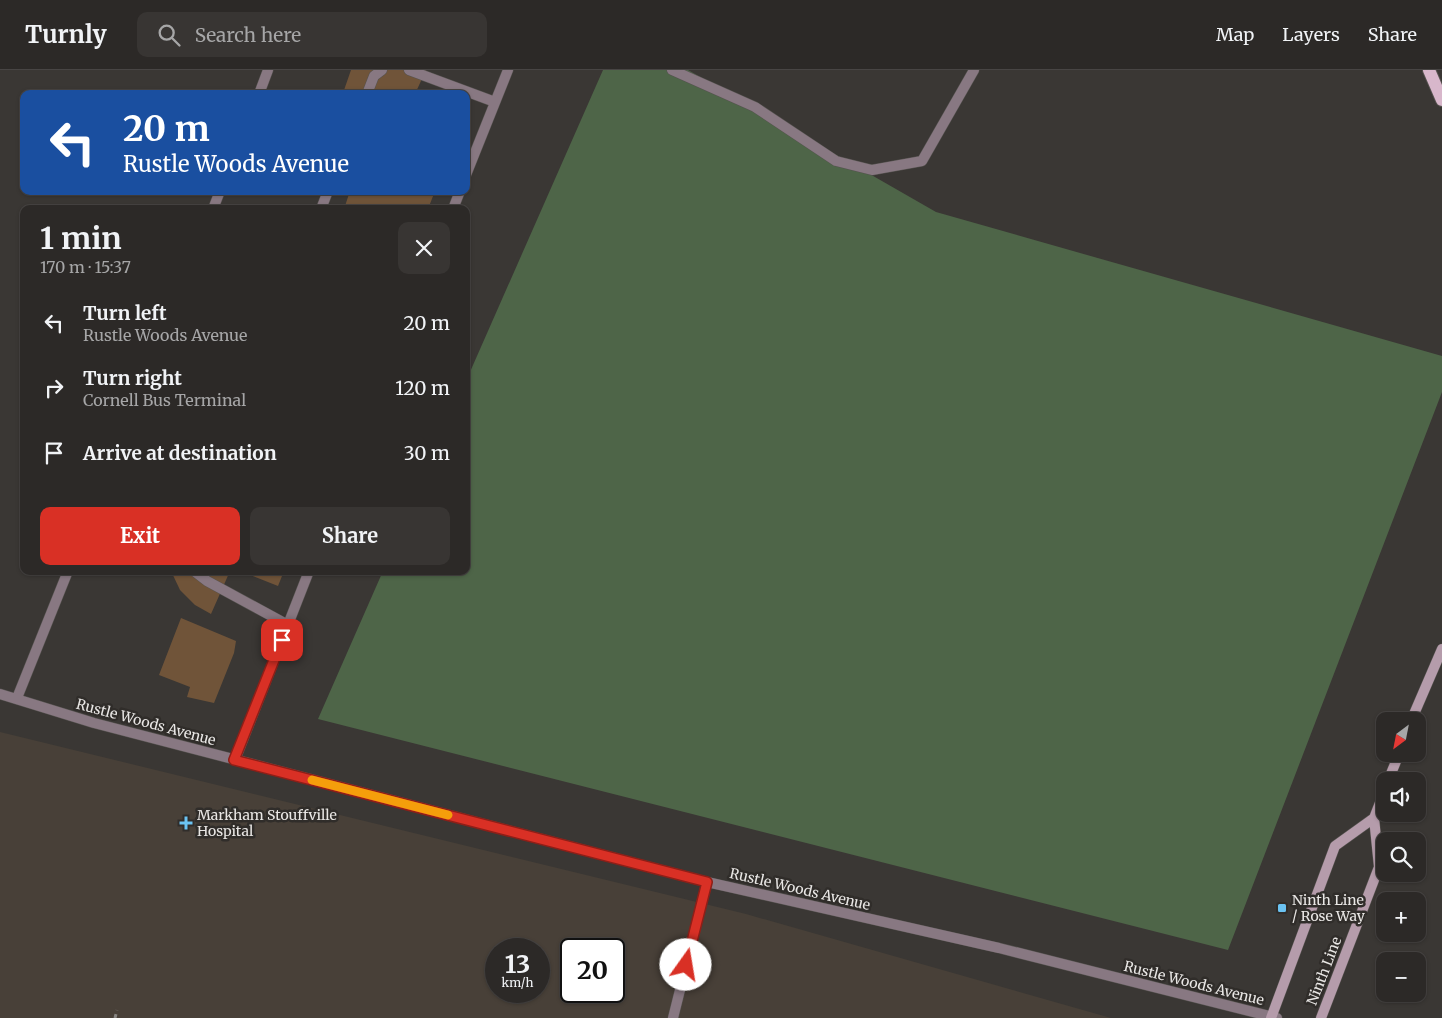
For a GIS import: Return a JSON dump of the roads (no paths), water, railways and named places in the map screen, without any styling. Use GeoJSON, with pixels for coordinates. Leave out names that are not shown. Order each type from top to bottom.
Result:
{"type":"FeatureCollection","features":[{"type":"Feature","properties":{"kind":"main road"},"geometry":{"type":"LineString","coordinates":[[1429,70],[1442,100]]}},
{"type":"Feature","properties":{"kind":"main road"},"geometry":{"type":"LineString","coordinates":[[1415,712],[1442,649]]}},
{"type":"Feature","properties":{"kind":"main road","name":"Ninth Line"},"geometry":{"type":"LineString","coordinates":[[1321,1018],[1379,868],[1374,818],[1376,813]]}},
{"type":"Feature","properties":{"kind":"main road"},"geometry":{"type":"LineString","coordinates":[[1273,1018],[1334,846],[1374,818]]}},
{"type":"Feature","properties":{"kind":"lane"},"geometry":{"type":"LineString","coordinates":[[260,90],[268,70]]}},
{"type":"Feature","properties":{"kind":"lane"},"geometry":{"type":"LineString","coordinates":[[369,90],[374,76],[382,70]]}},
{"type":"Feature","properties":{"kind":"lane"},"geometry":{"type":"LineString","coordinates":[[409,70],[463,90]]}},
{"type":"Feature","properties":{"kind":"lane"},"geometry":{"type":"LineString","coordinates":[[470,165],[508,70]]}},
{"type":"Feature","properties":{"kind":"lane"},"geometry":{"type":"LineString","coordinates":[[672,70],[755,107],[836,161],[872,170],[922,161],[974,70]]}},
{"type":"Feature","properties":{"kind":"lane"},"geometry":{"type":"LineString","coordinates":[[470,93],[495,102]]}},
{"type":"Feature","properties":{"kind":"lane"},"geometry":{"type":"LineString","coordinates":[[17,698],[66,575]]}},
{"type":"Feature","properties":{"kind":"lane"},"geometry":{"type":"LineString","coordinates":[[199,575],[288,624]]}},
{"type":"Feature","properties":{"kind":"lane"},"geometry":{"type":"LineString","coordinates":[[234,760],[307,575]]}},
{"type":"Feature","properties":{"kind":"lane","name":"Rustle Woods Avenue"},"geometry":{"type":"LineString","coordinates":[[0,694],[94,723],[707,882],[999,948],[1273,1018]]}},
{"type":"Feature","properties":{"kind":"lane"},"geometry":{"type":"LineString","coordinates":[[673,1018],[707,882]]}},
{"type":"Feature","properties":{"kind":"place","name":"Markham Stouffville Hospital"},"geometry":{"type":"Point","coordinates":[186,823]}},
{"type":"Feature","properties":{"kind":"place","name":"Ninth Line / Rose Way"},"geometry":{"type":"Point","coordinates":[1282,908]}}]}
